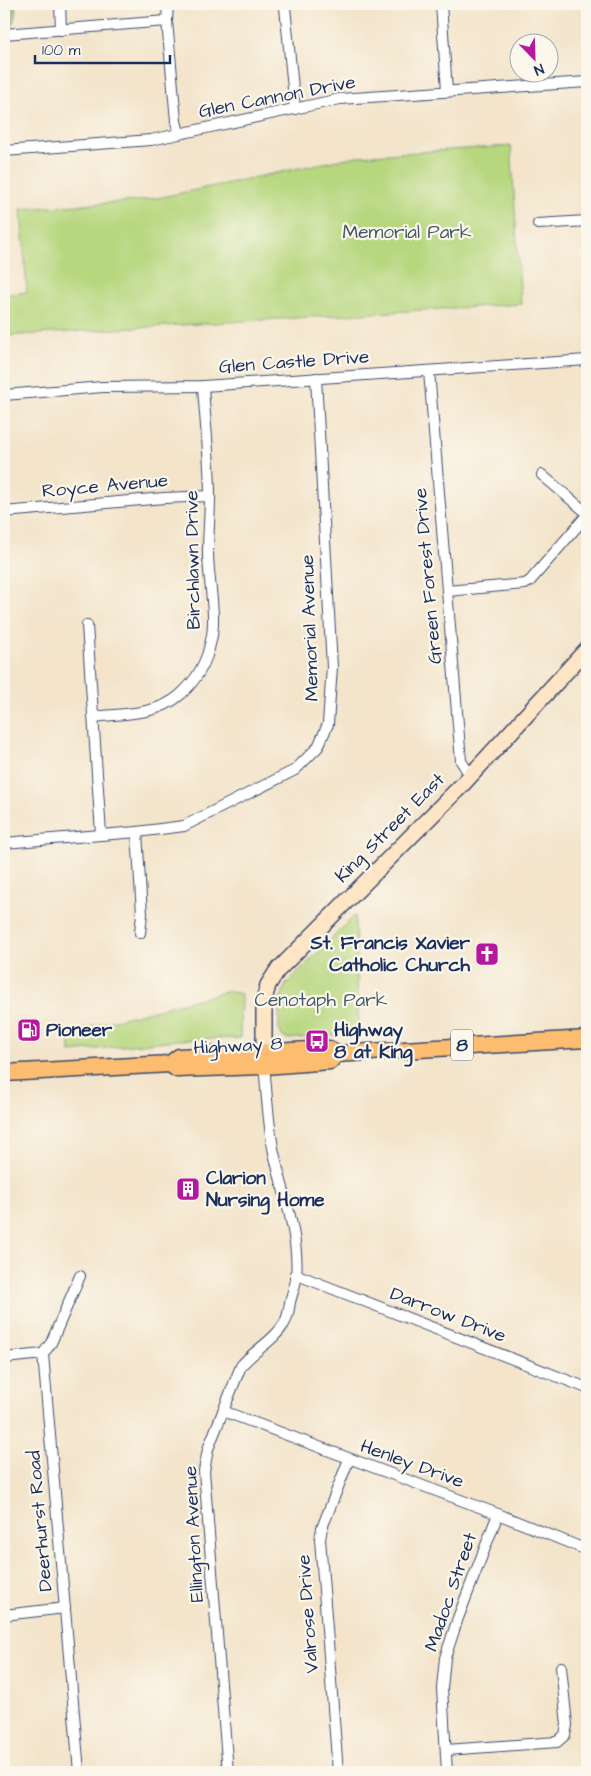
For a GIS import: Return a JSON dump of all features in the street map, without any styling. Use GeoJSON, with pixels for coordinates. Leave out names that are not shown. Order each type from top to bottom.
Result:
{"type":"FeatureCollection","features":[{"type":"Feature","properties":{"kind":"main road","name":"King Street East"},"geometry":{"type":"LineString","coordinates":[[264,1059],[264,1000],[268,985],[277,971],[470,775],[587,649]]}},
{"type":"Feature","properties":{"kind":"main road","name":"Highway 8"},"geometry":{"type":"LineString","coordinates":[[4,1073],[170,1064],[179,1057],[264,1059],[329,1049],[336,1054],[587,1039]]}},
{"type":"Feature","properties":{"kind":"street"},"geometry":{"type":"LineString","coordinates":[[60,4],[61,30]]}},
{"type":"Feature","properties":{"kind":"street"},"geometry":{"type":"LineString","coordinates":[[168,4],[167,21],[176,121],[179,134]]}},
{"type":"Feature","properties":{"kind":"street"},"geometry":{"type":"LineString","coordinates":[[441,4],[447,91]]}},
{"type":"Feature","properties":{"kind":"street"},"geometry":{"type":"LineString","coordinates":[[285,7],[295,109]]}},
{"type":"Feature","properties":{"kind":"street"},"geometry":{"type":"LineString","coordinates":[[4,34],[167,21]]}},
{"type":"Feature","properties":{"kind":"street","name":"Glen Cannon Drive"},"geometry":{"type":"LineString","coordinates":[[4,151],[150,140],[340,100],[587,82]]}},
{"type":"Feature","properties":{"kind":"street"},"geometry":{"type":"LineString","coordinates":[[538,224],[587,220]]}},
{"type":"Feature","properties":{"kind":"street","name":"Glen Castle Drive"},"geometry":{"type":"LineString","coordinates":[[4,395],[103,387],[203,386],[587,360]]}},
{"type":"Feature","properties":{"kind":"street","name":"Green Forest Drive"},"geometry":{"type":"LineString","coordinates":[[429,371],[461,761],[470,775]]}},
{"type":"Feature","properties":{"kind":"street","name":"Memorial Avenue"},"geometry":{"type":"LineString","coordinates":[[4,843],[137,832],[184,826],[295,770],[318,747],[328,724],[332,668],[316,378]]}},
{"type":"Feature","properties":{"kind":"street","name":"Birchlawn Drive"},"geometry":{"type":"LineString","coordinates":[[94,717],[142,712],[168,704],[179,696],[198,675],[204,664],[212,638],[208,554],[210,496],[203,386]]}},
{"type":"Feature","properties":{"kind":"street"},"geometry":{"type":"LineString","coordinates":[[447,591],[525,584],[530,581],[587,514],[542,474]]}},
{"type":"Feature","properties":{"kind":"street","name":"Royce Avenue"},"geometry":{"type":"LineString","coordinates":[[4,512],[164,498],[210,496]]}},
{"type":"Feature","properties":{"kind":"street"},"geometry":{"type":"LineString","coordinates":[[87,625],[101,834]]}},
{"type":"Feature","properties":{"kind":"street"},"geometry":{"type":"LineString","coordinates":[[137,832],[142,914],[140,933]]}},
{"type":"Feature","properties":{"kind":"street","name":"Ellington Avenue"},"geometry":{"type":"LineString","coordinates":[[228,1772],[204,1471],[208,1449],[241,1366],[248,1358],[274,1338],[286,1322],[295,1274],[295,1248],[292,1224],[273,1148],[264,1059]]}},
{"type":"Feature","properties":{"kind":"street","name":"Darrow Drive"},"geometry":{"type":"LineString","coordinates":[[295,1274],[587,1388]]}},
{"type":"Feature","properties":{"kind":"street"},"geometry":{"type":"LineString","coordinates":[[4,1358],[43,1354],[51,1344],[80,1276]]}},
{"type":"Feature","properties":{"kind":"street","name":"Deerhurst Road"},"geometry":{"type":"LineString","coordinates":[[43,1354],[79,1772]]}},
{"type":"Feature","properties":{"kind":"street","name":"Henley Drive"},"geometry":{"type":"LineString","coordinates":[[223,1411],[498,1514],[510,1521],[587,1550]]}},
{"type":"Feature","properties":{"kind":"street","name":"Valrose Drive"},"geometry":{"type":"LineString","coordinates":[[338,1772],[320,1539],[322,1528],[349,1459]]}},
{"type":"Feature","properties":{"kind":"street","name":"Madoc Street"},"geometry":{"type":"LineString","coordinates":[[447,1772],[442,1688],[445,1658],[458,1618],[498,1514]]}},
{"type":"Feature","properties":{"kind":"street"},"geometry":{"type":"LineString","coordinates":[[4,1615],[66,1608]]}},
{"type":"Feature","properties":{"kind":"street"},"geometry":{"type":"LineString","coordinates":[[446,1750],[557,1742],[564,1736],[567,1726],[561,1667]]}},
{"type":"Feature","properties":{"kind":"green space"},"geometry":{"type":"Polygon","coordinates":[[[4,4],[15,4],[16,14],[11,29],[4,29],[4,4]]]}},
{"type":"Feature","properties":{"kind":"green space","name":"Memorial Park"},"geometry":{"type":"Polygon","coordinates":[[[511,146],[521,304],[4,336],[4,295],[27,292],[21,209],[137,201],[357,156],[511,146]]]}},
{"type":"Feature","properties":{"kind":"green space","name":"Cenotaph Park"},"geometry":{"type":"Polygon","coordinates":[[[355,915],[359,1033],[289,1039],[283,1037],[279,1030],[279,1004],[286,984],[355,915]]]}},
{"type":"Feature","properties":{"kind":"green space"},"geometry":{"type":"Polygon","coordinates":[[[228,991],[241,994],[240,1038],[177,1040],[70,1052],[69,1032],[228,991]]]}},
{"type":"Feature","properties":{"kind":"place","name":"St. Francis Xavier Catholic Church"},"geometry":{"type":"Point","coordinates":[487,954]}},
{"type":"Feature","properties":{"kind":"place","name":"Pioneer"},"geometry":{"type":"Point","coordinates":[29,1030]}},
{"type":"Feature","properties":{"kind":"place","name":"Highway 8 at King"},"geometry":{"type":"Point","coordinates":[317,1041]}},
{"type":"Feature","properties":{"kind":"place","name":"Clarion Nursing Home"},"geometry":{"type":"Point","coordinates":[188,1189]}}]}
